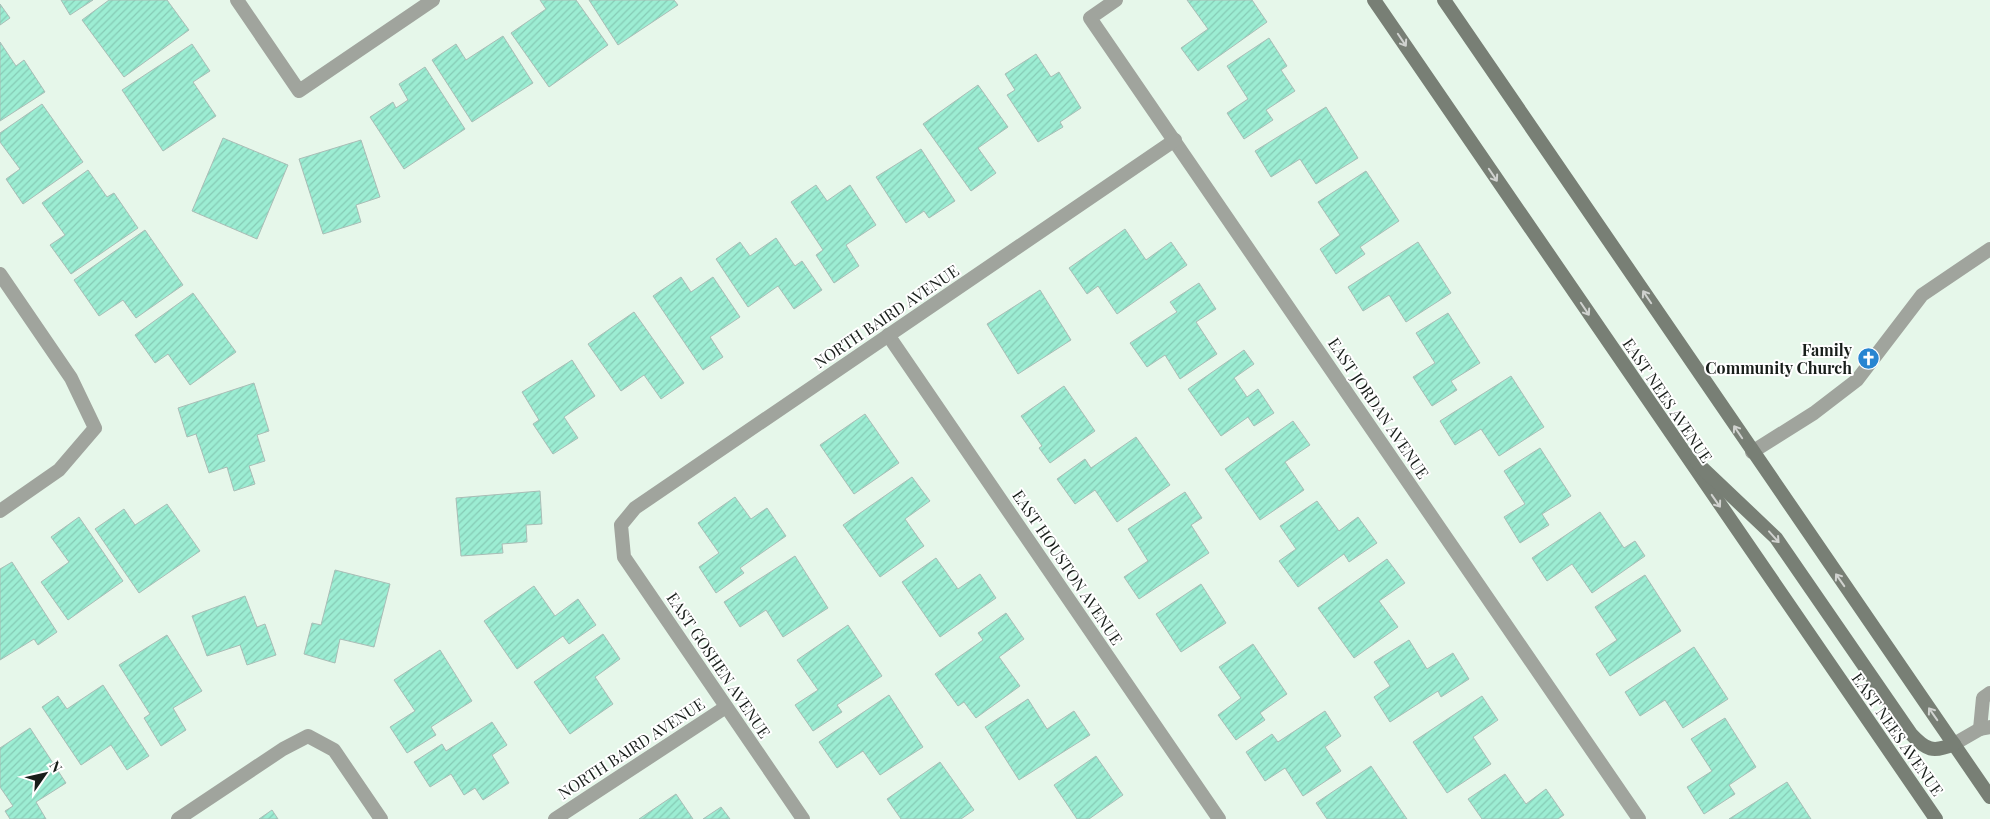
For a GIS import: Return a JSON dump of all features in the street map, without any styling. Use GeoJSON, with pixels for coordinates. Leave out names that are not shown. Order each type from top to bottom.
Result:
{"type":"FeatureCollection","features":[{"type":"Feature","properties":{"kind":"main road","name":"EAST NEES AVENUE"},"geometry":{"type":"LineString","coordinates":[[1374,0],[1676,443],[1936,819]]}},
{"type":"Feature","properties":{"kind":"main road"},"geometry":{"type":"LineString","coordinates":[[1444,0],[1990,797]]}},
{"type":"Feature","properties":{"kind":"main road"},"geometry":{"type":"LineString","coordinates":[[1676,443],[1776,538],[1921,746],[1938,750],[1954,744]]}},
{"type":"Feature","properties":{"kind":"street"},"geometry":{"type":"LineString","coordinates":[[237,0],[299,91],[433,0]]}},
{"type":"Feature","properties":{"kind":"street","name":"EAST JORDAN AVENUE"},"geometry":{"type":"LineString","coordinates":[[1116,0],[1090,18],[1639,819]]}},
{"type":"Feature","properties":{"kind":"street","name":"NORTH BAIRD AVENUE"},"geometry":{"type":"LineString","coordinates":[[621,525],[636,508],[1175,140]]}},
{"type":"Feature","properties":{"kind":"street"},"geometry":{"type":"LineString","coordinates":[[1752,452],[1814,413],[1857,380],[1922,295],[1990,249]]}},
{"type":"Feature","properties":{"kind":"street"},"geometry":{"type":"LineString","coordinates":[[0,274],[71,378],[95,428],[59,470],[0,511]]}},
{"type":"Feature","properties":{"kind":"street","name":"EAST HOUSTON AVENUE"},"geometry":{"type":"LineString","coordinates":[[888,335],[1219,819]]}},
{"type":"Feature","properties":{"kind":"street","name":"EAST GOSHEN AVENUE"},"geometry":{"type":"LineString","coordinates":[[621,525],[624,557],[803,819]]}},
{"type":"Feature","properties":{"kind":"street"},"geometry":{"type":"LineString","coordinates":[[1954,744],[1985,728],[1983,698],[1990,693]]}},
{"type":"Feature","properties":{"kind":"street","name":"NORTH BAIRD AVENUE"},"geometry":{"type":"LineString","coordinates":[[555,819],[726,707]]}},
{"type":"Feature","properties":{"kind":"street"},"geometry":{"type":"LineString","coordinates":[[178,819],[283,749],[308,736],[334,750],[381,819]]}},
{"type":"Feature","properties":{"kind":"building"},"geometry":{"type":"Polygon","coordinates":[[[61,0],[93,0],[70,15],[61,0]]]}},
{"type":"Feature","properties":{"kind":"building"},"geometry":{"type":"Polygon","coordinates":[[[109,0],[167,0],[189,30],[124,77],[82,20],[109,0]]]}},
{"type":"Feature","properties":{"kind":"building"},"geometry":{"type":"Polygon","coordinates":[[[540,0],[576,0],[608,45],[549,87],[511,33],[546,9],[540,0]]]}},
{"type":"Feature","properties":{"kind":"building"},"geometry":{"type":"Polygon","coordinates":[[[589,0],[674,0],[678,5],[618,45],[589,0]]]}},
{"type":"Feature","properties":{"kind":"building"},"geometry":{"type":"Polygon","coordinates":[[[1187,0],[1252,0],[1267,22],[1198,71],[1181,48],[1208,29],[1187,0]]]}},
{"type":"Feature","properties":{"kind":"building"},"geometry":{"type":"Polygon","coordinates":[[[0,4],[10,18],[0,25],[0,4]]]}},
{"type":"Feature","properties":{"kind":"building"},"geometry":{"type":"Polygon","coordinates":[[[503,36],[533,83],[472,122],[432,60],[456,44],[466,60],[503,36]]]}},
{"type":"Feature","properties":{"kind":"building"},"geometry":{"type":"Polygon","coordinates":[[[1269,38],[1287,66],[1281,70],[1295,91],[1266,110],[1273,120],[1244,139],[1227,113],[1248,99],[1227,66],[1269,38]]]}},
{"type":"Feature","properties":{"kind":"building"},"geometry":{"type":"Polygon","coordinates":[[[0,42],[16,66],[24,60],[45,92],[0,121],[0,42]]]}},
{"type":"Feature","properties":{"kind":"building"},"geometry":{"type":"Polygon","coordinates":[[[192,44],[210,71],[193,82],[216,116],[163,151],[122,90],[192,44]]]}},
{"type":"Feature","properties":{"kind":"building"},"geometry":{"type":"Polygon","coordinates":[[[1036,54],[1051,77],[1059,72],[1081,108],[1060,122],[1063,127],[1038,142],[1007,95],[1015,90],[1005,74],[1036,54]]]}},
{"type":"Feature","properties":{"kind":"building"},"geometry":{"type":"Polygon","coordinates":[[[425,67],[465,129],[404,169],[370,117],[393,102],[396,108],[408,100],[399,84],[425,67]]]}},
{"type":"Feature","properties":{"kind":"building"},"geometry":{"type":"Polygon","coordinates":[[[978,85],[1008,127],[978,148],[996,173],[971,191],[923,124],[978,85]]]}},
{"type":"Feature","properties":{"kind":"building"},"geometry":{"type":"Polygon","coordinates":[[[42,104],[83,162],[23,204],[6,179],[20,169],[0,142],[0,133],[42,104]]]}},
{"type":"Feature","properties":{"kind":"building"},"geometry":{"type":"Polygon","coordinates":[[[1326,107],[1358,158],[1316,184],[1300,159],[1271,177],[1255,151],[1326,107]]]}},
{"type":"Feature","properties":{"kind":"building"},"geometry":{"type":"Polygon","coordinates":[[[223,138],[288,165],[257,239],[192,211],[223,138]]]}},
{"type":"Feature","properties":{"kind":"building"},"geometry":{"type":"Polygon","coordinates":[[[361,140],[380,197],[356,205],[361,222],[323,234],[299,159],[361,140]]]}},
{"type":"Feature","properties":{"kind":"building"},"geometry":{"type":"Polygon","coordinates":[[[921,149],[955,201],[929,218],[924,211],[906,223],[876,177],[921,149]]]}},
{"type":"Feature","properties":{"kind":"building"},"geometry":{"type":"Polygon","coordinates":[[[88,170],[107,197],[114,193],[138,228],[71,274],[50,245],[65,235],[42,203],[88,170]]]}},
{"type":"Feature","properties":{"kind":"building"},"geometry":{"type":"Polygon","coordinates":[[[1366,171],[1399,221],[1360,247],[1365,254],[1336,274],[1320,249],[1340,235],[1318,202],[1366,171]]]}},
{"type":"Feature","properties":{"kind":"building"},"geometry":{"type":"Polygon","coordinates":[[[816,185],[827,201],[850,185],[876,225],[846,245],[859,266],[834,283],[816,255],[823,250],[791,202],[816,185]]]}},
{"type":"Feature","properties":{"kind":"building"},"geometry":{"type":"Polygon","coordinates":[[[1125,229],[1146,260],[1171,242],[1187,265],[1117,314],[1098,286],[1087,294],[1069,268],[1125,229]]]}},
{"type":"Feature","properties":{"kind":"building"},"geometry":{"type":"Polygon","coordinates":[[[145,230],[183,285],[136,318],[123,300],[99,316],[74,280],[145,230]]]}},
{"type":"Feature","properties":{"kind":"building"},"geometry":{"type":"Polygon","coordinates":[[[776,238],[795,266],[802,261],[822,290],[794,309],[778,286],[748,307],[716,259],[740,242],[750,256],[776,238]]]}},
{"type":"Feature","properties":{"kind":"building"},"geometry":{"type":"Polygon","coordinates":[[[1418,242],[1451,293],[1406,322],[1389,295],[1363,311],[1348,287],[1418,242]]]}},
{"type":"Feature","properties":{"kind":"building"},"geometry":{"type":"Polygon","coordinates":[[[681,277],[691,292],[713,277],[740,317],[710,337],[723,357],[703,370],[653,296],[681,277]]]}},
{"type":"Feature","properties":{"kind":"building"},"geometry":{"type":"Polygon","coordinates":[[[1199,283],[1216,309],[1196,322],[1217,354],[1180,379],[1165,355],[1147,367],[1130,343],[1177,312],[1170,302],[1199,283]]]}},
{"type":"Feature","properties":{"kind":"building"},"geometry":{"type":"Polygon","coordinates":[[[1040,290],[1071,340],[1018,374],[987,324],[1040,290]]]}},
{"type":"Feature","properties":{"kind":"building"},"geometry":{"type":"Polygon","coordinates":[[[193,293],[236,352],[190,385],[168,354],[155,363],[135,335],[193,293]]]}},
{"type":"Feature","properties":{"kind":"building"},"geometry":{"type":"Polygon","coordinates":[[[634,312],[684,383],[661,399],[644,375],[621,391],[588,344],[634,312]]]}},
{"type":"Feature","properties":{"kind":"building"},"geometry":{"type":"Polygon","coordinates":[[[1448,313],[1480,363],[1451,381],[1457,390],[1432,406],[1413,377],[1435,363],[1416,333],[1448,313]]]}},
{"type":"Feature","properties":{"kind":"building"},"geometry":{"type":"Polygon","coordinates":[[[1244,350],[1254,364],[1234,378],[1247,397],[1258,389],[1274,413],[1254,426],[1248,417],[1221,436],[1188,389],[1244,350]]]}},
{"type":"Feature","properties":{"kind":"building"},"geometry":{"type":"Polygon","coordinates":[[[572,360],[595,396],[564,417],[578,438],[553,454],[533,424],[539,420],[522,392],[572,360]]]}},
{"type":"Feature","properties":{"kind":"building"},"geometry":{"type":"Polygon","coordinates":[[[1511,376],[1544,427],[1499,456],[1481,429],[1455,445],[1440,421],[1511,376]]]}},
{"type":"Feature","properties":{"kind":"building"},"geometry":{"type":"Polygon","coordinates":[[[254,383],[269,431],[257,435],[265,461],[249,466],[255,484],[234,491],[227,467],[209,473],[196,434],[187,437],[178,408],[254,383]]]}},
{"type":"Feature","properties":{"kind":"building"},"geometry":{"type":"Polygon","coordinates":[[[1064,386],[1095,431],[1050,463],[1039,448],[1042,446],[1021,416],[1064,386]]]}},
{"type":"Feature","properties":{"kind":"building"},"geometry":{"type":"Polygon","coordinates":[[[865,414],[899,463],[854,494],[820,445],[865,414]]]}},
{"type":"Feature","properties":{"kind":"building"},"geometry":{"type":"Polygon","coordinates":[[[1293,421],[1310,445],[1285,462],[1304,490],[1260,520],[1225,469],[1293,421]]]}},
{"type":"Feature","properties":{"kind":"building"},"geometry":{"type":"Polygon","coordinates":[[[1136,437],[1170,485],[1117,522],[1095,490],[1075,504],[1057,479],[1085,459],[1091,468],[1136,437]]]}},
{"type":"Feature","properties":{"kind":"building"},"geometry":{"type":"Polygon","coordinates":[[[1540,448],[1571,496],[1542,514],[1549,525],[1520,543],[1504,517],[1525,504],[1504,471],[1540,448]]]}},
{"type":"Feature","properties":{"kind":"building"},"geometry":{"type":"Polygon","coordinates":[[[912,477],[930,501],[905,519],[924,546],[880,577],[843,525],[912,477]]]}},
{"type":"Feature","properties":{"kind":"building"},"geometry":{"type":"Polygon","coordinates":[[[540,491],[542,524],[526,525],[527,542],[502,544],[503,553],[461,556],[456,498],[540,491]]]}},
{"type":"Feature","properties":{"kind":"building"},"geometry":{"type":"Polygon","coordinates":[[[1185,492],[1202,518],[1191,525],[1209,553],[1139,599],[1124,577],[1148,561],[1128,529],[1185,492]]]}},
{"type":"Feature","properties":{"kind":"building"},"geometry":{"type":"Polygon","coordinates":[[[735,497],[751,519],[767,508],[786,536],[740,568],[744,573],[716,593],[699,567],[719,553],[698,523],[735,497]]]}},
{"type":"Feature","properties":{"kind":"building"},"geometry":{"type":"Polygon","coordinates":[[[1317,501],[1339,531],[1358,517],[1377,543],[1349,562],[1344,554],[1298,587],[1279,561],[1296,549],[1280,526],[1317,501]]]}},
{"type":"Feature","properties":{"kind":"building"},"geometry":{"type":"Polygon","coordinates":[[[167,504],[200,551],[139,593],[95,529],[124,509],[135,525],[167,504]]]}},
{"type":"Feature","properties":{"kind":"building"},"geometry":{"type":"Polygon","coordinates":[[[1600,512],[1624,548],[1635,541],[1645,556],[1592,593],[1572,564],[1547,581],[1532,558],[1600,512]]]}},
{"type":"Feature","properties":{"kind":"building"},"geometry":{"type":"Polygon","coordinates":[[[79,517],[123,581],[68,620],[41,582],[69,562],[51,537],[79,517]]]}},
{"type":"Feature","properties":{"kind":"building"},"geometry":{"type":"Polygon","coordinates":[[[795,556],[828,608],[783,637],[766,610],[740,627],[724,602],[795,556]]]}},
{"type":"Feature","properties":{"kind":"building"},"geometry":{"type":"Polygon","coordinates":[[[936,558],[958,589],[980,574],[996,598],[940,637],[902,582],[936,558]]]}},
{"type":"Feature","properties":{"kind":"building"},"geometry":{"type":"Polygon","coordinates":[[[1387,559],[1405,583],[1379,601],[1398,627],[1354,658],[1318,608],[1387,559]]]}},
{"type":"Feature","properties":{"kind":"building"},"geometry":{"type":"Polygon","coordinates":[[[12,562],[57,632],[38,645],[34,639],[0,660],[0,569],[12,562]]]}},
{"type":"Feature","properties":{"kind":"building"},"geometry":{"type":"Polygon","coordinates":[[[335,570],[390,584],[374,647],[340,639],[335,663],[304,654],[312,623],[321,625],[335,570]]]}},
{"type":"Feature","properties":{"kind":"building"},"geometry":{"type":"Polygon","coordinates":[[[1645,575],[1681,631],[1610,676],[1596,654],[1617,640],[1595,607],[1645,575]]]}},
{"type":"Feature","properties":{"kind":"building"},"geometry":{"type":"Polygon","coordinates":[[[1201,584],[1226,623],[1181,652],[1156,614],[1201,584]]]}},
{"type":"Feature","properties":{"kind":"building"},"geometry":{"type":"Polygon","coordinates":[[[534,586],[555,616],[578,599],[596,625],[569,644],[563,636],[517,669],[484,621],[534,586]]]}},
{"type":"Feature","properties":{"kind":"building"},"geometry":{"type":"Polygon","coordinates":[[[245,596],[257,627],[265,624],[276,655],[247,665],[240,645],[207,656],[192,616],[245,596]]]}},
{"type":"Feature","properties":{"kind":"building"},"geometry":{"type":"Polygon","coordinates":[[[1006,613],[1024,639],[999,657],[1020,686],[976,718],[964,702],[958,706],[935,674],[983,640],[978,633],[1006,613]]]}},
{"type":"Feature","properties":{"kind":"building"},"geometry":{"type":"Polygon","coordinates":[[[848,625],[882,676],[837,705],[842,712],[813,731],[795,705],[818,690],[797,660],[848,625]]]}},
{"type":"Feature","properties":{"kind":"building"},"geometry":{"type":"Polygon","coordinates":[[[603,634],[620,659],[595,677],[613,704],[570,734],[534,682],[603,634]]]}},
{"type":"Feature","properties":{"kind":"building"},"geometry":{"type":"Polygon","coordinates":[[[167,635],[202,691],[173,708],[186,730],[161,746],[144,718],[150,714],[119,665],[167,635]]]}},
{"type":"Feature","properties":{"kind":"building"},"geometry":{"type":"Polygon","coordinates":[[[1409,640],[1427,669],[1453,653],[1469,679],[1441,697],[1438,691],[1390,722],[1374,697],[1390,686],[1374,662],[1409,640]]]}},
{"type":"Feature","properties":{"kind":"building"},"geometry":{"type":"Polygon","coordinates":[[[1253,644],[1287,694],[1260,713],[1265,720],[1236,740],[1218,715],[1241,698],[1219,667],[1253,644]]]}},
{"type":"Feature","properties":{"kind":"building"},"geometry":{"type":"Polygon","coordinates":[[[1694,647],[1728,699],[1683,728],[1665,700],[1640,716],[1625,692],[1694,647]]]}},
{"type":"Feature","properties":{"kind":"building"},"geometry":{"type":"Polygon","coordinates":[[[440,650],[472,701],[431,727],[436,735],[407,753],[390,727],[415,711],[394,680],[440,650]]]}},
{"type":"Feature","properties":{"kind":"building"},"geometry":{"type":"Polygon","coordinates":[[[103,685],[149,756],[127,770],[111,745],[81,765],[42,707],[58,696],[67,709],[103,685]]]}},
{"type":"Feature","properties":{"kind":"building"},"geometry":{"type":"Polygon","coordinates":[[[889,695],[923,747],[880,775],[863,751],[837,768],[819,742],[889,695]]]}},
{"type":"Feature","properties":{"kind":"building"},"geometry":{"type":"Polygon","coordinates":[[[1482,696],[1498,720],[1473,737],[1491,764],[1447,793],[1413,742],[1482,696]]]}},
{"type":"Feature","properties":{"kind":"building"},"geometry":{"type":"Polygon","coordinates":[[[1028,699],[1047,729],[1074,711],[1090,735],[1019,780],[985,727],[1028,699]]]}},
{"type":"Feature","properties":{"kind":"building"},"geometry":{"type":"Polygon","coordinates":[[[1325,711],[1341,736],[1325,747],[1341,771],[1303,796],[1285,768],[1265,781],[1246,752],[1272,734],[1278,742],[1325,711]]]}},
{"type":"Feature","properties":{"kind":"building"},"geometry":{"type":"Polygon","coordinates":[[[1725,718],[1756,767],[1729,785],[1735,794],[1704,814],[1687,787],[1712,771],[1691,739],[1725,718]]]}},
{"type":"Feature","properties":{"kind":"building"},"geometry":{"type":"Polygon","coordinates":[[[492,722],[507,745],[492,755],[509,783],[483,800],[475,788],[464,795],[451,774],[430,787],[414,762],[442,744],[446,751],[492,722]]]}},
{"type":"Feature","properties":{"kind":"building"},"geometry":{"type":"Polygon","coordinates":[[[30,728],[66,783],[36,802],[46,819],[10,819],[5,811],[13,806],[0,787],[0,748],[30,728]]]}},
{"type":"Feature","properties":{"kind":"building"},"geometry":{"type":"Polygon","coordinates":[[[1096,756],[1123,795],[1089,819],[1077,819],[1054,785],[1096,756]]]}},
{"type":"Feature","properties":{"kind":"building"},"geometry":{"type":"Polygon","coordinates":[[[940,762],[974,810],[961,819],[901,819],[887,799],[940,762]]]}},
{"type":"Feature","properties":{"kind":"building"},"geometry":{"type":"Polygon","coordinates":[[[1371,766],[1407,819],[1327,819],[1316,803],[1371,766]]]}},
{"type":"Feature","properties":{"kind":"building"},"geometry":{"type":"Polygon","coordinates":[[[1505,774],[1526,804],[1546,789],[1564,815],[1558,819],[1482,819],[1468,799],[1505,774]]]}},
{"type":"Feature","properties":{"kind":"building"},"geometry":{"type":"Polygon","coordinates":[[[1787,782],[1811,819],[1729,819],[1787,782]]]}},
{"type":"Feature","properties":{"kind":"building"},"geometry":{"type":"Polygon","coordinates":[[[676,794],[693,819],[639,819],[676,794]]]}},
{"type":"Feature","properties":{"kind":"building"},"geometry":{"type":"Polygon","coordinates":[[[721,807],[730,819],[703,819],[721,807]]]}},
{"type":"Feature","properties":{"kind":"building"},"geometry":{"type":"Polygon","coordinates":[[[272,810],[278,819],[259,819],[272,810]]]}},
{"type":"Feature","properties":{"kind":"place","name":"Family Community Church"},"geometry":{"type":"Point","coordinates":[1868,358]}}]}
